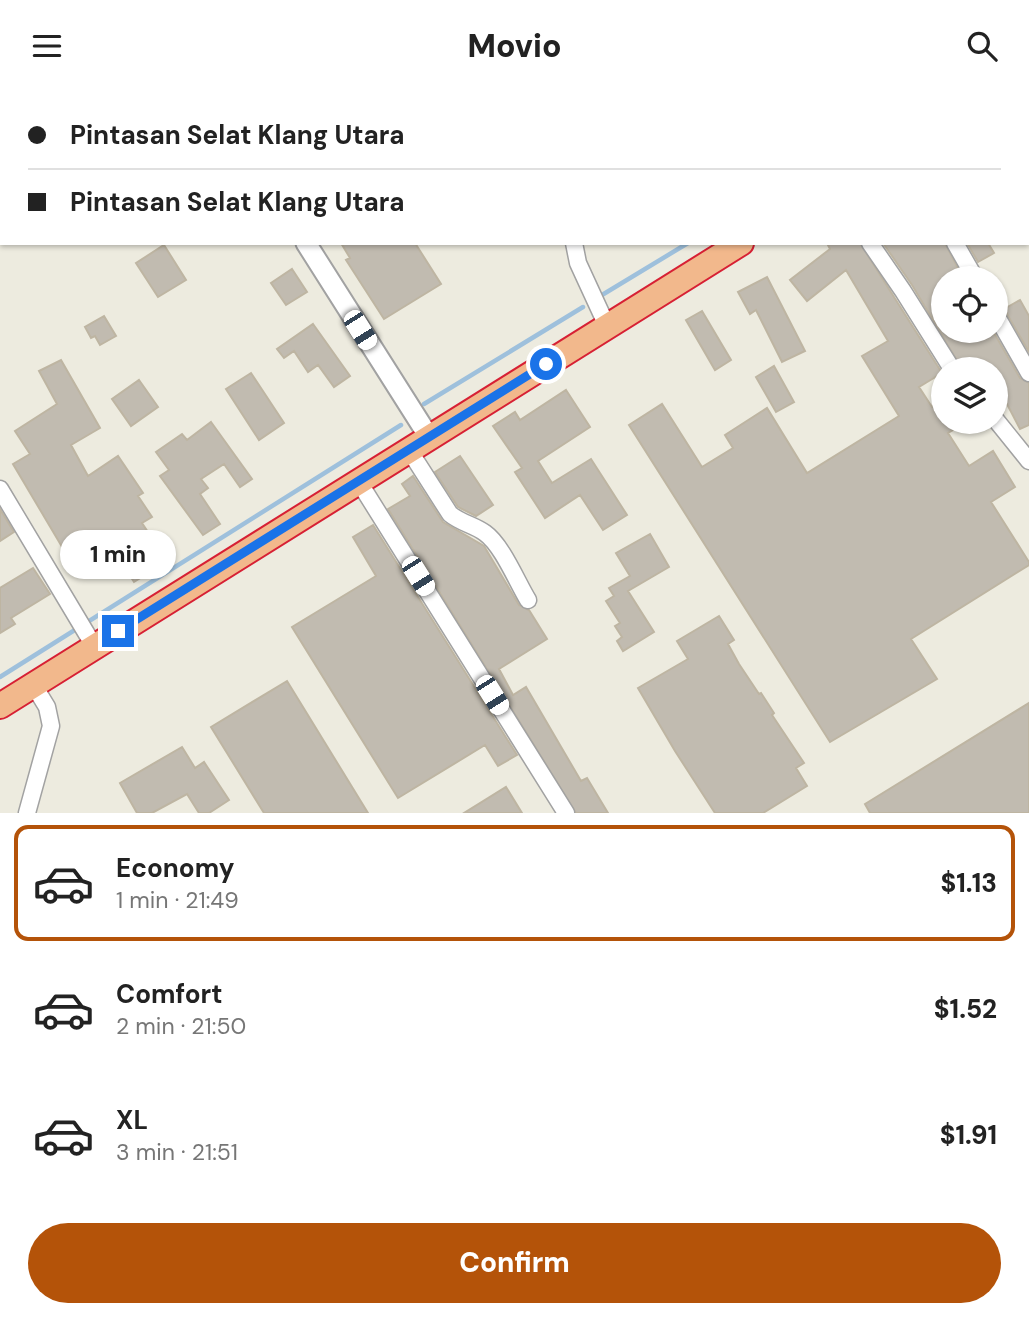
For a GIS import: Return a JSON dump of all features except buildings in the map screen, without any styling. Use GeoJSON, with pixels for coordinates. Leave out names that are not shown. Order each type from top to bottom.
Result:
{"type":"FeatureCollection","features":[{"type":"Feature","properties":{"kind":"highway"},"geometry":{"type":"LineString","coordinates":[[0,706],[91,641],[359,482],[738,245]]}},
{"type":"Feature","properties":{"kind":"street"},"geometry":{"type":"LineString","coordinates":[[307,245],[419,444],[450,514],[458,521],[486,534],[528,600]]}},
{"type":"Feature","properties":{"kind":"street"},"geometry":{"type":"LineString","coordinates":[[574,245],[578,263],[607,326]]}},
{"type":"Feature","properties":{"kind":"street"},"geometry":{"type":"LineString","coordinates":[[871,245],[944,357]]}},
{"type":"Feature","properties":{"kind":"street"},"geometry":{"type":"LineString","coordinates":[[956,245],[968,266]]}},
{"type":"Feature","properties":{"kind":"street"},"geometry":{"type":"LineString","coordinates":[[1008,336],[1029,373]]}},
{"type":"Feature","properties":{"kind":"street"},"geometry":{"type":"LineString","coordinates":[[1007,434],[1029,461]]}},
{"type":"Feature","properties":{"kind":"street"},"geometry":{"type":"LineString","coordinates":[[359,482],[566,813]]}},
{"type":"Feature","properties":{"kind":"street"},"geometry":{"type":"LineString","coordinates":[[0,489],[91,641]]}},
{"type":"Feature","properties":{"kind":"street"},"geometry":{"type":"LineString","coordinates":[[27,813],[51,726],[47,706],[33,684]]}},
{"type":"Feature","properties":{"kind":"waterway"},"geometry":{"type":"LineString","coordinates":[[602,295],[685,245]]}},
{"type":"Feature","properties":{"kind":"waterway"},"geometry":{"type":"LineString","coordinates":[[424,404],[583,307]]}},
{"type":"Feature","properties":{"kind":"waterway"},"geometry":{"type":"LineString","coordinates":[[0,677],[401,425]]}},
{"type":"Feature","properties":{"kind":"route"},"geometry":{"type":"LineString","coordinates":[[118,631],[546,364]]}}]}
